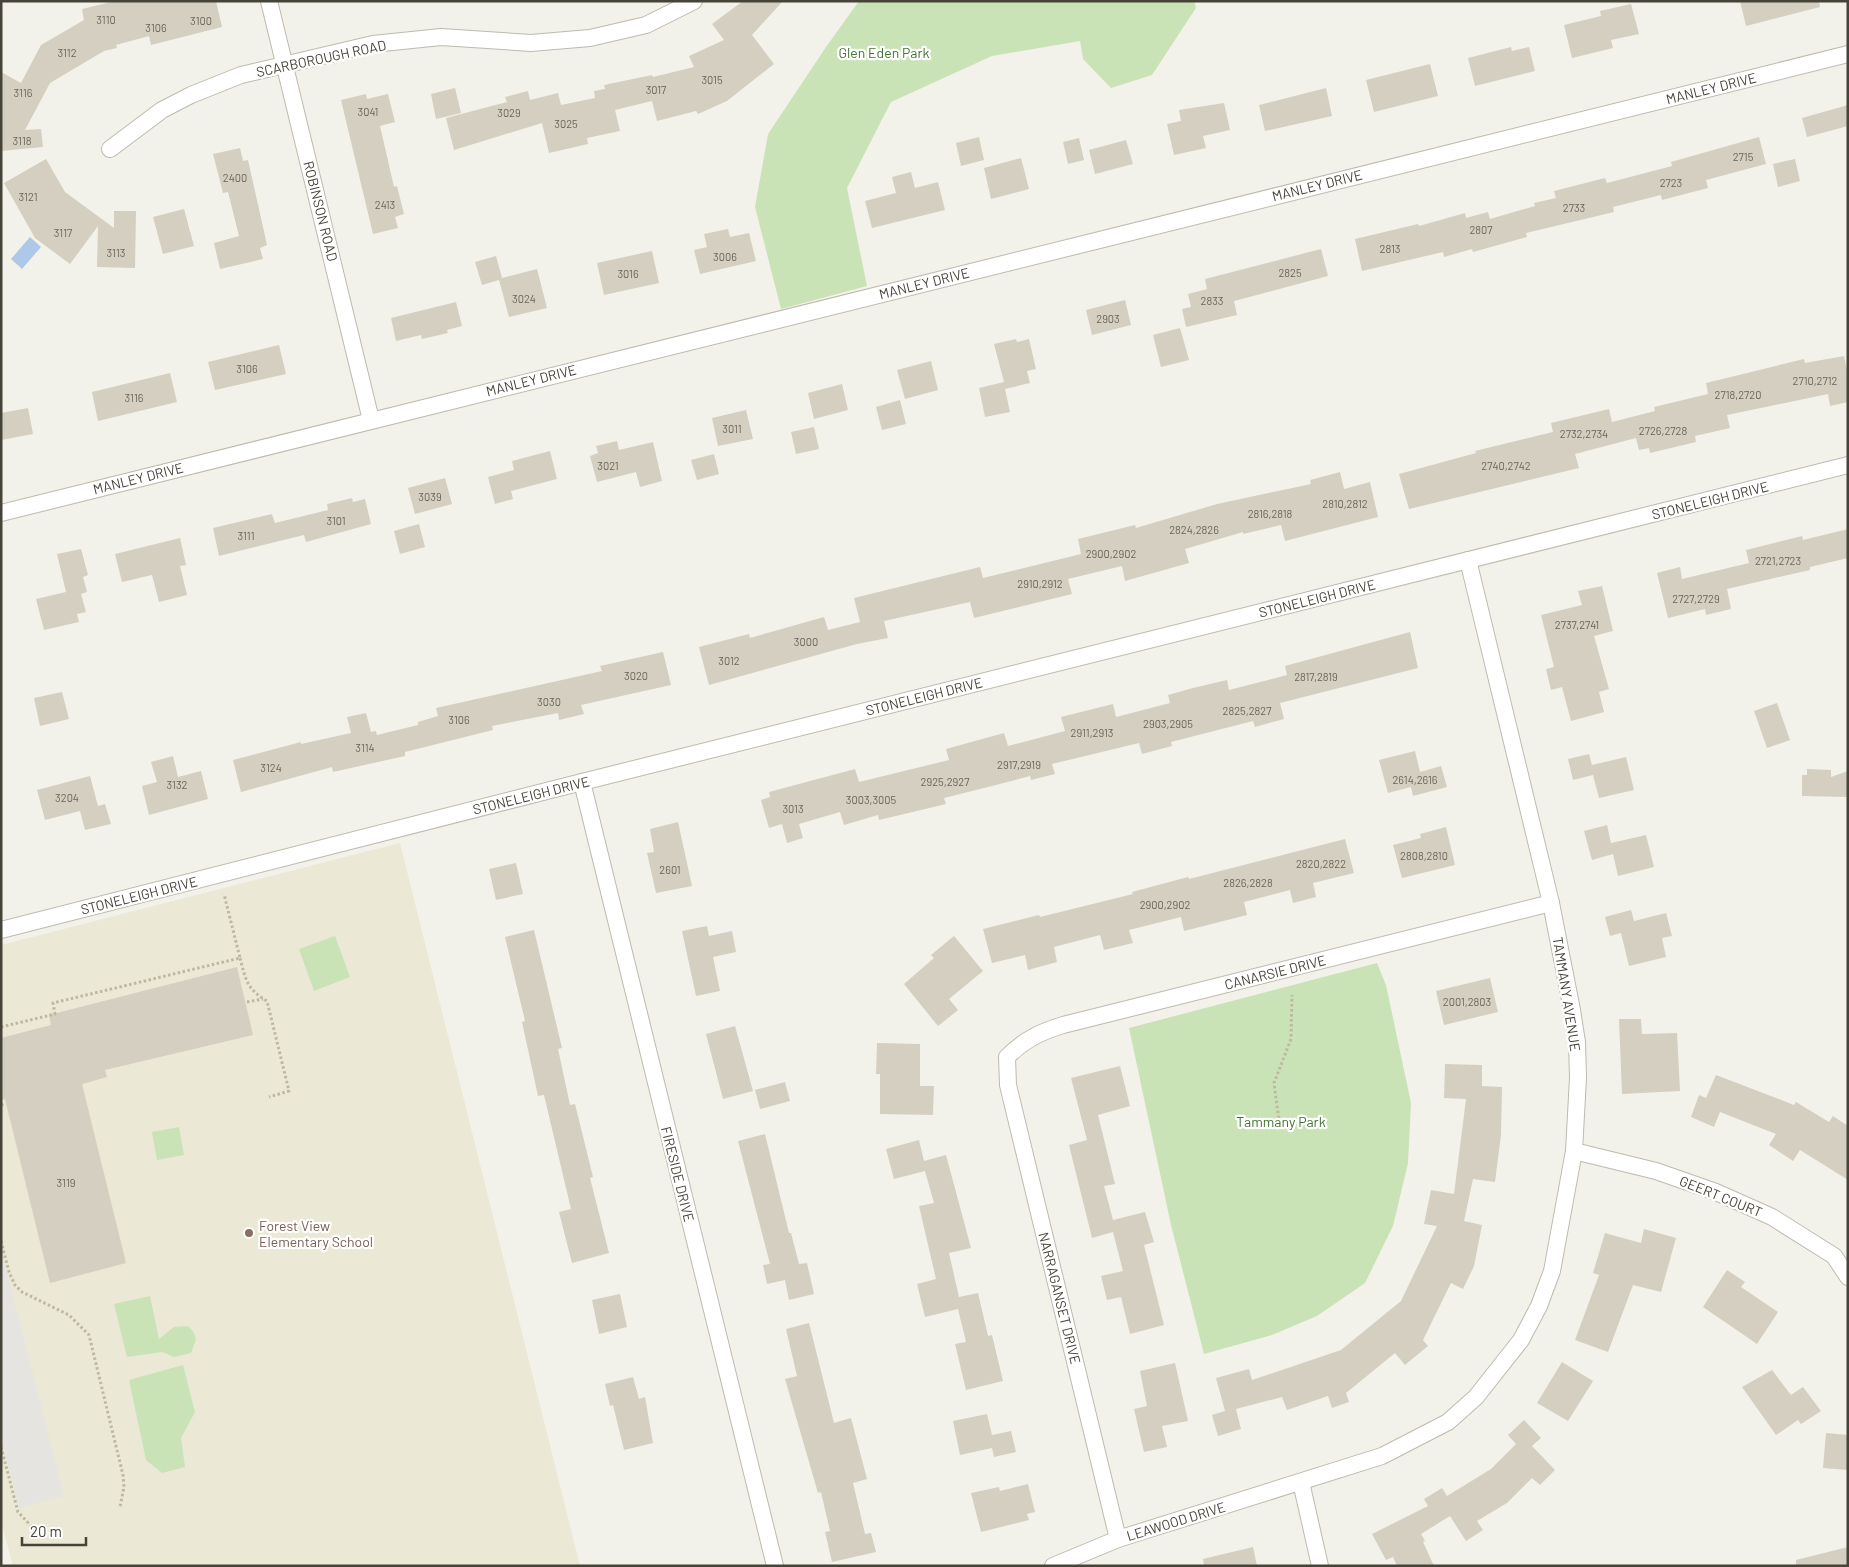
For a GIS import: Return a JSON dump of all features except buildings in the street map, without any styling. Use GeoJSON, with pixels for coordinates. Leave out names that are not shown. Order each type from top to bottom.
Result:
{"type":"FeatureCollection","features":[{"type":"Feature","properties":{"kind":"street","name":"ROBINSON ROAD"},"geometry":{"type":"LineString","coordinates":[[269,1],[371,420]]}},
{"type":"Feature","properties":{"kind":"street","name":"SCARBOROUGH ROAD"},"geometry":{"type":"LineString","coordinates":[[110,149],[162,110],[192,95],[240,76],[373,44],[441,37],[531,44],[590,38],[646,25],[694,1]]}},
{"type":"Feature","properties":{"kind":"street","name":"MANLEY DRIVE"},"geometry":{"type":"LineString","coordinates":[[1,513],[1848,54]]}},
{"type":"Feature","properties":{"kind":"street","name":"STONELEIGH DRIVE"},"geometry":{"type":"LineString","coordinates":[[1,930],[582,782],[1848,465]]}},
{"type":"Feature","properties":{"kind":"street","name":"TAMMANY AVENUE"},"geometry":{"type":"LineString","coordinates":[[1301,1482],[1382,1456],[1448,1422],[1476,1398],[1521,1340],[1539,1306],[1552,1271],[1574,1151],[1578,1078],[1577,1042],[1551,903],[1468,560]]}},
{"type":"Feature","properties":{"kind":"street","name":"FIRESIDE DRIVE"},"geometry":{"type":"LineString","coordinates":[[582,782],[775,1566]]}},
{"type":"Feature","properties":{"kind":"street","name":"CANARSIE DRIVE"},"geometry":{"type":"LineString","coordinates":[[1007,1057],[1019,1044],[1037,1034],[1063,1026],[1551,903]]}},
{"type":"Feature","properties":{"kind":"street","name":"NARRAGANSET DRIVE"},"geometry":{"type":"LineString","coordinates":[[1007,1057],[1008,1085],[1118,1539]]}},
{"type":"Feature","properties":{"kind":"street","name":"GEERT COURT"},"geometry":{"type":"LineString","coordinates":[[1574,1151],[1656,1171],[1716,1192],[1772,1217],[1834,1256],[1848,1277]]}},
{"type":"Feature","properties":{"kind":"street","name":"LEAWOOD DRIVE"},"geometry":{"type":"LineString","coordinates":[[1053,1566],[1118,1539],[1301,1482]]}},
{"type":"Feature","properties":{"kind":"street"},"geometry":{"type":"LineString","coordinates":[[1301,1482],[1320,1566]]}},
{"type":"Feature","properties":{"kind":"path"},"geometry":{"type":"LineString","coordinates":[[224,894],[246,982],[254,993],[267,1001],[289,1091],[269,1097]]}},
{"type":"Feature","properties":{"kind":"path"},"geometry":{"type":"LineString","coordinates":[[1,1027],[55,1014],[52,1003],[240,958]]}},
{"type":"Feature","properties":{"kind":"path"},"geometry":{"type":"LineString","coordinates":[[1280,1128],[1274,1083],[1290,1039],[1292,995]]}},
{"type":"Feature","properties":{"kind":"path"},"geometry":{"type":"LineString","coordinates":[[247,1002],[263,998]]}},
{"type":"Feature","properties":{"kind":"path"},"geometry":{"type":"LineString","coordinates":[[1,1241],[9,1272],[15,1285],[32,1298],[69,1315],[89,1336],[123,1475],[124,1487],[120,1507]]}},
{"type":"Feature","properties":{"kind":"path"},"geometry":{"type":"LineString","coordinates":[[1,1447],[18,1512],[32,1528]]}},
{"type":"Feature","properties":{"kind":"shaded area","name":"Forest View Elementary School"},"geometry":{"type":"Polygon","coordinates":[[[400,843],[580,1566],[13,1566],[1,1521],[1,945],[400,843]]]}},
{"type":"Feature","properties":{"kind":"shaded area"},"geometry":{"type":"Polygon","coordinates":[[[1,1249],[64,1496],[19,1508],[1,1438],[1,1249]]]}},
{"type":"Feature","properties":{"kind":"green space","name":"Glen Eden Park"},"geometry":{"type":"Polygon","coordinates":[[[859,1],[1194,1],[1196,8],[1152,75],[1111,88],[1083,59],[1080,41],[992,56],[891,102],[847,188],[867,286],[781,309],[755,207],[768,134],[859,1]]]}},
{"type":"Feature","properties":{"kind":"green space"},"geometry":{"type":"Polygon","coordinates":[[[335,936],[350,977],[314,991],[299,949],[335,936]]]}},
{"type":"Feature","properties":{"kind":"green space","name":"Tammany Park"},"geometry":{"type":"Polygon","coordinates":[[[1377,963],[1386,985],[1411,1103],[1408,1163],[1393,1226],[1365,1283],[1317,1316],[1272,1335],[1204,1354],[1171,1225],[1129,1028],[1377,963]]]}},
{"type":"Feature","properties":{"kind":"green space"},"geometry":{"type":"Polygon","coordinates":[[[179,1127],[184,1155],[157,1160],[152,1132],[179,1127]]]}},
{"type":"Feature","properties":{"kind":"green space"},"geometry":{"type":"Polygon","coordinates":[[[150,1296],[159,1339],[174,1327],[188,1326],[196,1339],[191,1353],[174,1357],[162,1352],[127,1357],[114,1304],[150,1296]]]}},
{"type":"Feature","properties":{"kind":"green space"},"geometry":{"type":"Polygon","coordinates":[[[183,1365],[195,1412],[181,1438],[185,1467],[162,1473],[146,1460],[129,1380],[183,1365]]]}},
{"type":"Feature","properties":{"kind":"water"},"geometry":{"type":"Polygon","coordinates":[[[30,237],[41,247],[22,269],[11,259],[30,237]]]}},
{"type":"Feature","properties":{"kind":"place","name":"Forest View Elementary School"},"geometry":{"type":"Point","coordinates":[249,1233]}}]}
